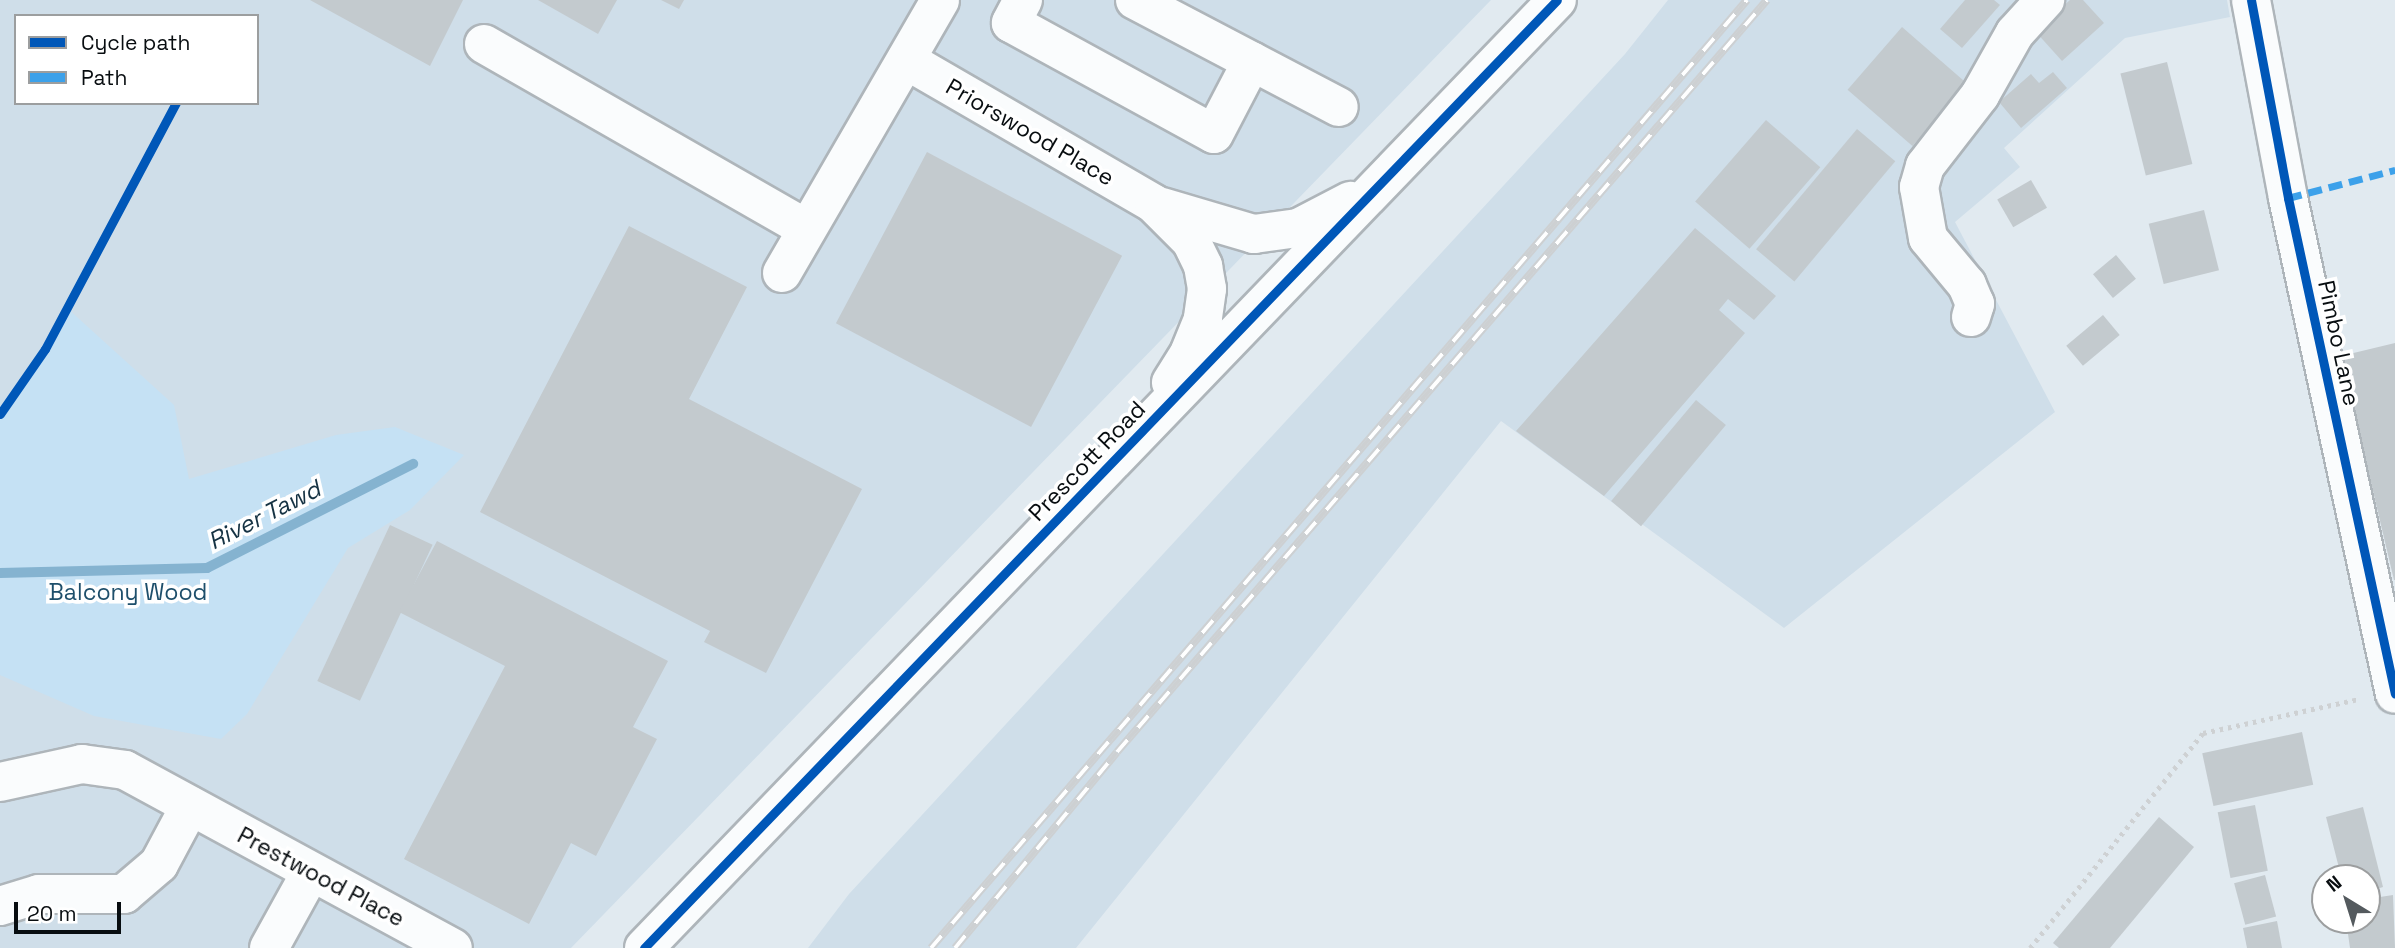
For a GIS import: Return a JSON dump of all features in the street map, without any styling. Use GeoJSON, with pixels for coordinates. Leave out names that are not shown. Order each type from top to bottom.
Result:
{"type":"FeatureCollection","features":[{"type":"Feature","properties":{"kind":"street"},"geometry":{"type":"LineString","coordinates":[[782,273],[940,0]]}},
{"type":"Feature","properties":{"kind":"street"},"geometry":{"type":"LineString","coordinates":[[1023,0],[1011,23],[1214,134],[1252,61]]}},
{"type":"Feature","properties":{"kind":"street"},"geometry":{"type":"LineString","coordinates":[[1135,0],[1339,107]]}},
{"type":"Feature","properties":{"kind":"street","name":"Prescott Road"},"geometry":{"type":"LineString","coordinates":[[644,948],[1557,0]]}},
{"type":"Feature","properties":{"kind":"street"},"geometry":{"type":"LineString","coordinates":[[1971,317],[1975,304],[1966,285],[1928,238],[1919,187],[1925,166],[1980,95],[2015,33],[2045,0]]}},
{"type":"Feature","properties":{"kind":"street","name":"Pimbo Lane"},"geometry":{"type":"LineString","coordinates":[[2251,0],[2288,198],[2395,693]]}},
{"type":"Feature","properties":{"kind":"street"},"geometry":{"type":"LineString","coordinates":[[484,44],[807,229]]}},
{"type":"Feature","properties":{"kind":"street","name":"Priorswood Place"},"geometry":{"type":"LineString","coordinates":[[906,60],[1153,204],[1233,231],[1274,233],[1323,216],[1384,179]]}},
{"type":"Feature","properties":{"kind":"street","name":"Priorswood Place"},"geometry":{"type":"LineString","coordinates":[[1120,456],[1190,352],[1203,319],[1207,289],[1191,241],[1153,204]]}},
{"type":"Feature","properties":{"kind":"street","name":"Prestwood Place"},"geometry":{"type":"LineString","coordinates":[[0,782],[82,764],[125,770],[453,948]]}},
{"type":"Feature","properties":{"kind":"street"},"geometry":{"type":"LineString","coordinates":[[0,906],[39,894],[124,894],[159,864],[190,806]]}},
{"type":"Feature","properties":{"kind":"street"},"geometry":{"type":"LineString","coordinates":[[269,948],[311,872]]}},
{"type":"Feature","properties":{"kind":"path"},"geometry":{"type":"LineString","coordinates":[[2030,948],[2203,733],[2395,693]]}},
{"type":"Feature","properties":{"kind":"shaded area"},"geometry":{"type":"Polygon","coordinates":[[[0,0],[1491,0],[571,948],[0,948],[0,0]]]}},
{"type":"Feature","properties":{"kind":"shaded area"},"geometry":{"type":"Polygon","coordinates":[[[1668,0],[2227,0],[2230,17],[2125,38],[2004,148],[2020,167],[1955,222],[2055,412],[1784,628],[1501,421],[1076,948],[808,948],[849,894],[1625,54],[1668,0]]]}},
{"type":"Feature","properties":{"kind":"green space","name":"Balcony Wood"},"geometry":{"type":"Polygon","coordinates":[[[67,308],[174,405],[189,479],[336,435],[395,427],[464,455],[410,510],[348,548],[247,714],[221,739],[94,716],[0,675],[0,411],[67,308]]]}},
{"type":"Feature","properties":{"kind":"building"},"geometry":{"type":"Polygon","coordinates":[[[310,0],[463,0],[430,66],[310,0]]]}},
{"type":"Feature","properties":{"kind":"building"},"geometry":{"type":"Polygon","coordinates":[[[538,0],[617,0],[598,34],[538,0]]]}},
{"type":"Feature","properties":{"kind":"building"},"geometry":{"type":"Polygon","coordinates":[[[661,0],[684,0],[679,9],[661,0]]]}},
{"type":"Feature","properties":{"kind":"building"},"geometry":{"type":"Polygon","coordinates":[[[1965,0],[1994,0],[2000,5],[1962,48],[1940,29],[1965,0]]]}},
{"type":"Feature","properties":{"kind":"building"},"geometry":{"type":"Polygon","coordinates":[[[2070,0],[2083,0],[2104,23],[2062,61],[2035,31],[2070,0]]]}},
{"type":"Feature","properties":{"kind":"building"},"geometry":{"type":"Polygon","coordinates":[[[1902,27],[1967,83],[1912,146],[1848,90],[1902,27]]]}},
{"type":"Feature","properties":{"kind":"building"},"geometry":{"type":"Polygon","coordinates":[[[2167,62],[2192,164],[2146,175],[2120,74],[2167,62]]]}},
{"type":"Feature","properties":{"kind":"building"},"geometry":{"type":"Polygon","coordinates":[[[2053,72],[2067,88],[2021,128],[1999,102],[2031,74],[2039,83],[2053,72]]]}},
{"type":"Feature","properties":{"kind":"building"},"geometry":{"type":"Polygon","coordinates":[[[1766,120],[1820,167],[1749,249],[1695,202],[1766,120]]]}},
{"type":"Feature","properties":{"kind":"building"},"geometry":{"type":"Polygon","coordinates":[[[1857,129],[1895,161],[1794,281],[1756,249],[1857,129]]]}},
{"type":"Feature","properties":{"kind":"building"},"geometry":{"type":"Polygon","coordinates":[[[927,152],[1122,256],[1031,427],[836,323],[927,152]]]}},
{"type":"Feature","properties":{"kind":"building"},"geometry":{"type":"Polygon","coordinates":[[[2031,180],[2047,208],[2013,227],[1997,200],[2031,180]]]}},
{"type":"Feature","properties":{"kind":"building"},"geometry":{"type":"Polygon","coordinates":[[[2204,210],[2219,270],[2164,284],[2149,224],[2204,210]]]}},
{"type":"Feature","properties":{"kind":"building"},"geometry":{"type":"Polygon","coordinates":[[[629,226],[747,287],[689,399],[862,489],[766,673],[704,642],[710,631],[480,512],[629,226]]]}},
{"type":"Feature","properties":{"kind":"building"},"geometry":{"type":"Polygon","coordinates":[[[1695,228],[1776,296],[1754,320],[1728,299],[1719,310],[1745,333],[1604,496],[1516,431],[1695,228]]]}},
{"type":"Feature","properties":{"kind":"building"},"geometry":{"type":"Polygon","coordinates":[[[2116,255],[2136,279],[2113,298],[2093,274],[2116,255]]]}},
{"type":"Feature","properties":{"kind":"building"},"geometry":{"type":"Polygon","coordinates":[[[2103,315],[2120,335],[2083,366],[2066,346],[2103,315]]]}},
{"type":"Feature","properties":{"kind":"building"},"geometry":{"type":"Polygon","coordinates":[[[2395,343],[2395,580],[2394,580],[2341,356],[2395,343]]]}},
{"type":"Feature","properties":{"kind":"building"},"geometry":{"type":"Polygon","coordinates":[[[1696,400],[1726,425],[1641,526],[1611,501],[1696,400]]]}},
{"type":"Feature","properties":{"kind":"building"},"geometry":{"type":"Polygon","coordinates":[[[390,525],[433,545],[360,701],[317,681],[390,525]]]}},
{"type":"Feature","properties":{"kind":"building"},"geometry":{"type":"Polygon","coordinates":[[[437,541],[668,661],[633,727],[657,739],[596,856],[571,843],[529,924],[404,859],[505,666],[399,612],[437,541]]]}},
{"type":"Feature","properties":{"kind":"building"},"geometry":{"type":"Polygon","coordinates":[[[2302,732],[2313,785],[2213,806],[2202,753],[2302,732]]]}},
{"type":"Feature","properties":{"kind":"building"},"geometry":{"type":"Polygon","coordinates":[[[2255,805],[2268,871],[2230,878],[2218,812],[2255,805]]]}},
{"type":"Feature","properties":{"kind":"building"},"geometry":{"type":"Polygon","coordinates":[[[2363,807],[2377,864],[2338,864],[2326,817],[2363,807]]]}},
{"type":"Feature","properties":{"kind":"building"},"geometry":{"type":"Polygon","coordinates":[[[2159,817],[2194,847],[2110,948],[2059,948],[2053,943],[2159,817]]]}},
{"type":"Feature","properties":{"kind":"building"},"geometry":{"type":"Polygon","coordinates":[[[2265,875],[2276,917],[2245,925],[2234,883],[2265,875]]]}},
{"type":"Feature","properties":{"kind":"building"},"geometry":{"type":"Polygon","coordinates":[[[2393,895],[2395,948],[2350,948],[2348,934],[2381,934],[2381,897],[2393,895]]]}},
{"type":"Feature","properties":{"kind":"building"},"geometry":{"type":"Polygon","coordinates":[[[2277,921],[2282,948],[2247,948],[2243,928],[2277,921]]]}},
{"type":"Feature","properties":{"kind":"waterway","name":"River Tawd"},"geometry":{"type":"LineString","coordinates":[[0,573],[207,568],[413,464]]}},
{"type":"Feature","properties":{"kind":"railway"},"geometry":{"type":"LineString","coordinates":[[931,948],[1747,0]]}},
{"type":"Feature","properties":{"kind":"railway"},"geometry":{"type":"LineString","coordinates":[[955,948],[1117,752],[1767,0]]}},
{"type":"Feature","properties":{"kind":"marked path"},"geometry":{"type":"LineString","coordinates":[[2288,198],[2395,170]]}},
{"type":"Feature","properties":{"kind":"cycle path"},"geometry":{"type":"LineString","coordinates":[[644,948],[1557,0]]}},
{"type":"Feature","properties":{"kind":"cycle path"},"geometry":{"type":"LineString","coordinates":[[2251,0],[2288,198],[2395,694]]}},
{"type":"Feature","properties":{"kind":"cycle path"},"geometry":{"type":"LineString","coordinates":[[0,414],[45,349],[175,105]]}}]}
